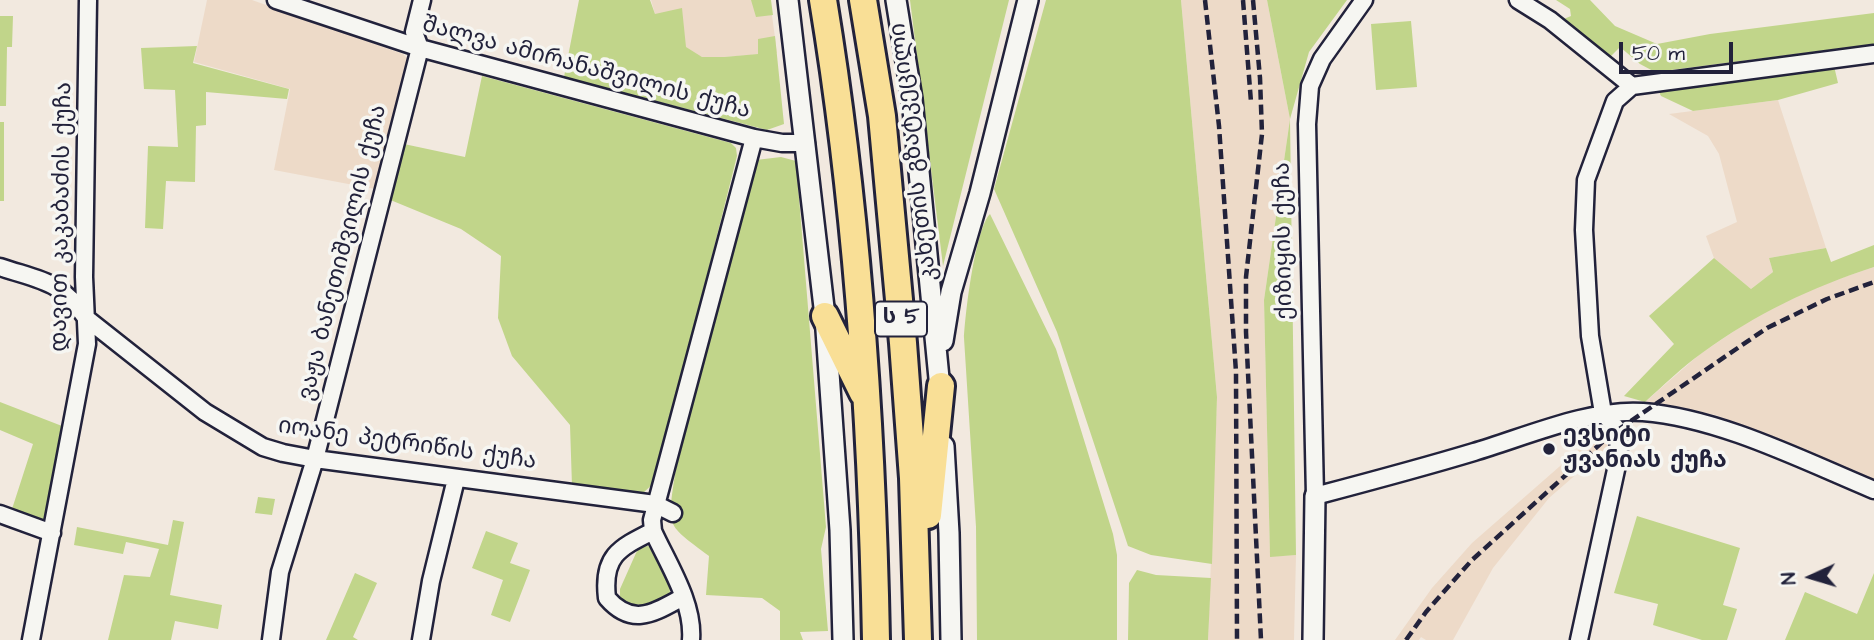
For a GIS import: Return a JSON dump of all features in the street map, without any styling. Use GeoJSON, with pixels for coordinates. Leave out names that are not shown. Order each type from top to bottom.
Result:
{"type":"FeatureCollection","features":[{"type":"Feature","properties":{"kind":"highway","name":"ს 5"},"geometry":{"type":"LineString","coordinates":[[823,0],[850,201],[868,405],[876,640]]}},
{"type":"Feature","properties":{"kind":"highway","name":"კახეთის გზატკეცილი"},"geometry":{"type":"LineString","coordinates":[[863,0],[881,116],[903,343],[913,478],[918,629]]}},
{"type":"Feature","properties":{"kind":"highway"},"geometry":{"type":"LineString","coordinates":[[825,316],[868,405]]}},
{"type":"Feature","properties":{"kind":"highway"},"geometry":{"type":"LineString","coordinates":[[918,629],[940,378]]}},
{"type":"Feature","properties":{"kind":"street","name":"დავით კაკაბაძის ქუჩა"},"geometry":{"type":"LineString","coordinates":[[31,640],[87,344],[84,277],[88,0]]}},
{"type":"Feature","properties":{"kind":"street","name":"შალვა ამირანაშვილის ქუჩა"},"geometry":{"type":"LineString","coordinates":[[276,0],[420,48],[754,138],[806,144]]}},
{"type":"Feature","properties":{"kind":"street","name":"ვაჟა ბანეთიშვილის ქუჩა"},"geometry":{"type":"LineString","coordinates":[[271,640],[280,572],[315,459],[420,48],[414,32],[422,0]]}},
{"type":"Feature","properties":{"kind":"street"},"geometry":{"type":"LineString","coordinates":[[788,0],[825,316],[840,530],[843,640]]}},
{"type":"Feature","properties":{"kind":"street","name":"კახეთის გზატკეცილი"},"geometry":{"type":"LineString","coordinates":[[896,0],[912,99],[940,378],[949,533],[951,640]]}},
{"type":"Feature","properties":{"kind":"street"},"geometry":{"type":"LineString","coordinates":[[940,378],[951,292],[980,193],[1028,0]]}},
{"type":"Feature","properties":{"kind":"street","name":"ქიზიყის ქუჩა"},"geometry":{"type":"LineString","coordinates":[[1313,640],[1315,496],[1307,124],[1310,86],[1322,59],[1364,0]]}},
{"type":"Feature","properties":{"kind":"street"},"geometry":{"type":"LineString","coordinates":[[1518,0],[1550,20],[1632,86]]}},
{"type":"Feature","properties":{"kind":"street"},"geometry":{"type":"LineString","coordinates":[[1579,640],[1619,456],[1618,430],[1603,413],[1590,335],[1584,230],[1586,180],[1615,101],[1632,86],[1874,54]]}},
{"type":"Feature","properties":{"kind":"street"},"geometry":{"type":"LineString","coordinates":[[691,640],[691,621],[653,531],[652,520],[754,138]]}},
{"type":"Feature","properties":{"kind":"street","name":"იოანე პეტრიწის ქუჩა"},"geometry":{"type":"LineString","coordinates":[[0,267],[58,286],[72,297],[86,318],[205,412],[262,447],[315,459],[655,505],[673,513]]}},
{"type":"Feature","properties":{"kind":"street"},"geometry":{"type":"LineString","coordinates":[[1315,496],[1603,413],[1643,412],[1691,420],[1774,448],[1874,490]]}},
{"type":"Feature","properties":{"kind":"street"},"geometry":{"type":"LineString","coordinates":[[421,640],[431,581],[456,479]]}},
{"type":"Feature","properties":{"kind":"street"},"geometry":{"type":"LineString","coordinates":[[0,514],[52,533]]}},
{"type":"Feature","properties":{"kind":"street"},"geometry":{"type":"LineString","coordinates":[[653,531],[623,546],[613,556],[607,569],[607,598],[624,613],[639,616],[655,612],[683,597]]}},
{"type":"Feature","properties":{"kind":"shaded area"},"geometry":{"type":"Polygon","coordinates":[[[207,0],[252,0],[403,54],[409,60],[375,189],[274,170],[290,89],[194,62],[207,0]]]}},
{"type":"Feature","properties":{"kind":"shaded area"},"geometry":{"type":"Polygon","coordinates":[[[651,0],[770,0],[777,53],[702,57],[680,49],[655,14],[651,0]]]}},
{"type":"Feature","properties":{"kind":"shaded area"},"geometry":{"type":"Polygon","coordinates":[[[1181,0],[1267,0],[1290,119],[1264,300],[1270,556],[1296,555],[1294,640],[1208,640],[1217,397],[1181,0]]]}},
{"type":"Feature","properties":{"kind":"shaded area"},"geometry":{"type":"Polygon","coordinates":[[[1778,100],[1826,248],[1769,258],[1773,272],[1751,289],[1714,258],[1706,236],[1737,222],[1719,154],[1708,136],[1669,114],[1778,100]]]}},
{"type":"Feature","properties":{"kind":"shaded area"},"geometry":{"type":"Polygon","coordinates":[[[1874,267],[1874,481],[1716,415],[1645,402],[1700,354],[1758,315],[1823,284],[1874,267]]]}},
{"type":"Feature","properties":{"kind":"shaded area"},"geometry":{"type":"Polygon","coordinates":[[[1613,424],[1618,438],[1549,498],[1493,568],[1453,640],[1426,640],[1421,637],[1419,640],[1395,640],[1432,588],[1472,543],[1591,439],[1613,424]]]}},
{"type":"Feature","properties":{"kind":"green space"},"geometry":{"type":"Polygon","coordinates":[[[579,0],[650,0],[655,14],[682,8],[686,47],[702,57],[758,54],[758,39],[775,36],[784,124],[767,130],[564,77],[579,0]]]}},
{"type":"Feature","properties":{"kind":"green space"},"geometry":{"type":"Polygon","coordinates":[[[751,0],[771,0],[773,15],[756,17],[751,0]]]}},
{"type":"Feature","properties":{"kind":"green space"},"geometry":{"type":"Polygon","coordinates":[[[910,0],[1009,0],[943,266],[910,0]]]}},
{"type":"Feature","properties":{"kind":"green space"},"geometry":{"type":"Polygon","coordinates":[[[1046,0],[1181,0],[1217,397],[1212,564],[1151,555],[1128,546],[1057,332],[994,189],[1046,0]]]}},
{"type":"Feature","properties":{"kind":"green space"},"geometry":{"type":"Polygon","coordinates":[[[1267,0],[1347,0],[1309,52],[1290,119],[1267,0]]]}},
{"type":"Feature","properties":{"kind":"green space"},"geometry":{"type":"Polygon","coordinates":[[[1556,0],[1590,0],[1615,26],[1657,44],[1710,34],[1874,13],[1874,44],[1655,72],[1640,64],[1620,47],[1609,58],[1559,21],[1571,16],[1570,9],[1556,0]]]}},
{"type":"Feature","properties":{"kind":"green space"},"geometry":{"type":"Polygon","coordinates":[[[0,16],[13,16],[12,47],[7,47],[6,106],[0,106],[0,16]]]}},
{"type":"Feature","properties":{"kind":"green space"},"geometry":{"type":"Polygon","coordinates":[[[1411,21],[1417,87],[1376,90],[1371,24],[1411,21]]]}},
{"type":"Feature","properties":{"kind":"green space"},"geometry":{"type":"Polygon","coordinates":[[[197,46],[193,63],[289,89],[287,99],[206,92],[206,125],[196,126],[195,182],[166,181],[163,229],[145,228],[148,146],[178,147],[175,90],[144,89],[141,48],[197,46]]]}},
{"type":"Feature","properties":{"kind":"green space"},"geometry":{"type":"Polygon","coordinates":[[[1834,66],[1838,83],[1778,100],[1693,111],[1661,96],[1658,90],[1834,66]]]}},
{"type":"Feature","properties":{"kind":"green space"},"geometry":{"type":"Polygon","coordinates":[[[482,76],[731,143],[736,148],[737,156],[655,482],[643,493],[630,494],[572,486],[570,425],[512,356],[498,318],[501,256],[461,229],[388,199],[404,144],[465,157],[482,76]]]}},
{"type":"Feature","properties":{"kind":"green space"},"geometry":{"type":"Polygon","coordinates":[[[1290,119],[1296,555],[1270,557],[1264,300],[1290,119]]]}},
{"type":"Feature","properties":{"kind":"green space"},"geometry":{"type":"Polygon","coordinates":[[[0,122],[4,122],[4,201],[0,201],[0,122]]]}},
{"type":"Feature","properties":{"kind":"green space"},"geometry":{"type":"Polygon","coordinates":[[[781,157],[796,161],[826,527],[821,549],[828,631],[800,632],[803,640],[780,640],[780,611],[762,598],[706,595],[709,556],[677,530],[671,515],[675,474],[750,177],[756,160],[781,157]]]}},
{"type":"Feature","properties":{"kind":"green space"},"geometry":{"type":"Polygon","coordinates":[[[990,214],[1056,349],[1113,534],[1117,555],[1117,640],[977,640],[976,527],[964,338],[975,254],[990,214]]]}},
{"type":"Feature","properties":{"kind":"green space"},"geometry":{"type":"Polygon","coordinates":[[[1874,245],[1874,267],[1806,293],[1743,326],[1695,358],[1645,402],[1624,396],[1674,344],[1649,316],[1714,258],[1751,289],[1773,272],[1769,258],[1826,248],[1831,262],[1874,245]]]}},
{"type":"Feature","properties":{"kind":"green space"},"geometry":{"type":"Polygon","coordinates":[[[0,402],[62,426],[44,522],[12,509],[33,444],[0,430],[0,402]]]}},
{"type":"Feature","properties":{"kind":"green space"},"geometry":{"type":"Polygon","coordinates":[[[258,497],[275,499],[272,515],[255,513],[258,497]]]}},
{"type":"Feature","properties":{"kind":"green space"},"geometry":{"type":"Polygon","coordinates":[[[1637,516],[1740,548],[1723,605],[1737,609],[1727,640],[1702,640],[1653,625],[1658,604],[1614,593],[1637,516]]]}},
{"type":"Feature","properties":{"kind":"green space"},"geometry":{"type":"Polygon","coordinates":[[[173,520],[184,522],[170,595],[222,605],[218,629],[175,621],[171,640],[108,640],[124,575],[150,577],[159,549],[126,542],[123,554],[74,545],[77,527],[168,545],[173,520]]]}},
{"type":"Feature","properties":{"kind":"green space"},"geometry":{"type":"Polygon","coordinates":[[[486,531],[518,543],[510,563],[530,570],[510,622],[491,615],[503,580],[472,568],[486,531]]]}},
{"type":"Feature","properties":{"kind":"green space"},"geometry":{"type":"Polygon","coordinates":[[[647,546],[653,547],[666,574],[670,594],[658,604],[625,603],[620,597],[620,589],[636,553],[647,546]]]}},
{"type":"Feature","properties":{"kind":"green space"},"geometry":{"type":"Polygon","coordinates":[[[1137,570],[1156,575],[1211,578],[1208,640],[1128,640],[1129,583],[1137,570]]]}},
{"type":"Feature","properties":{"kind":"green space"},"geometry":{"type":"Polygon","coordinates":[[[355,573],[377,583],[353,637],[358,640],[326,640],[355,573]]]}},
{"type":"Feature","properties":{"kind":"green space"},"geometry":{"type":"Polygon","coordinates":[[[1874,573],[1874,640],[1785,640],[1805,592],[1857,614],[1874,573]]]}},
{"type":"Feature","properties":{"kind":"railway"},"geometry":{"type":"LineString","coordinates":[[1205,0],[1219,126],[1236,372],[1237,640]]}},
{"type":"Feature","properties":{"kind":"railway"},"geometry":{"type":"LineString","coordinates":[[1243,0],[1251,102]]}},
{"type":"Feature","properties":{"kind":"railway"},"geometry":{"type":"LineString","coordinates":[[1253,0],[1262,134],[1246,277],[1246,332],[1261,640]]}},
{"type":"Feature","properties":{"kind":"railway"},"geometry":{"type":"LineString","coordinates":[[1406,640],[1426,612],[1472,560],[1609,436],[1767,328],[1827,299],[1874,282]]}},
{"type":"Feature","properties":{"kind":"place","name":"ევსიტი ჟვანიას ქუჩა"},"geometry":{"type":"Point","coordinates":[1549,449]}}]}
